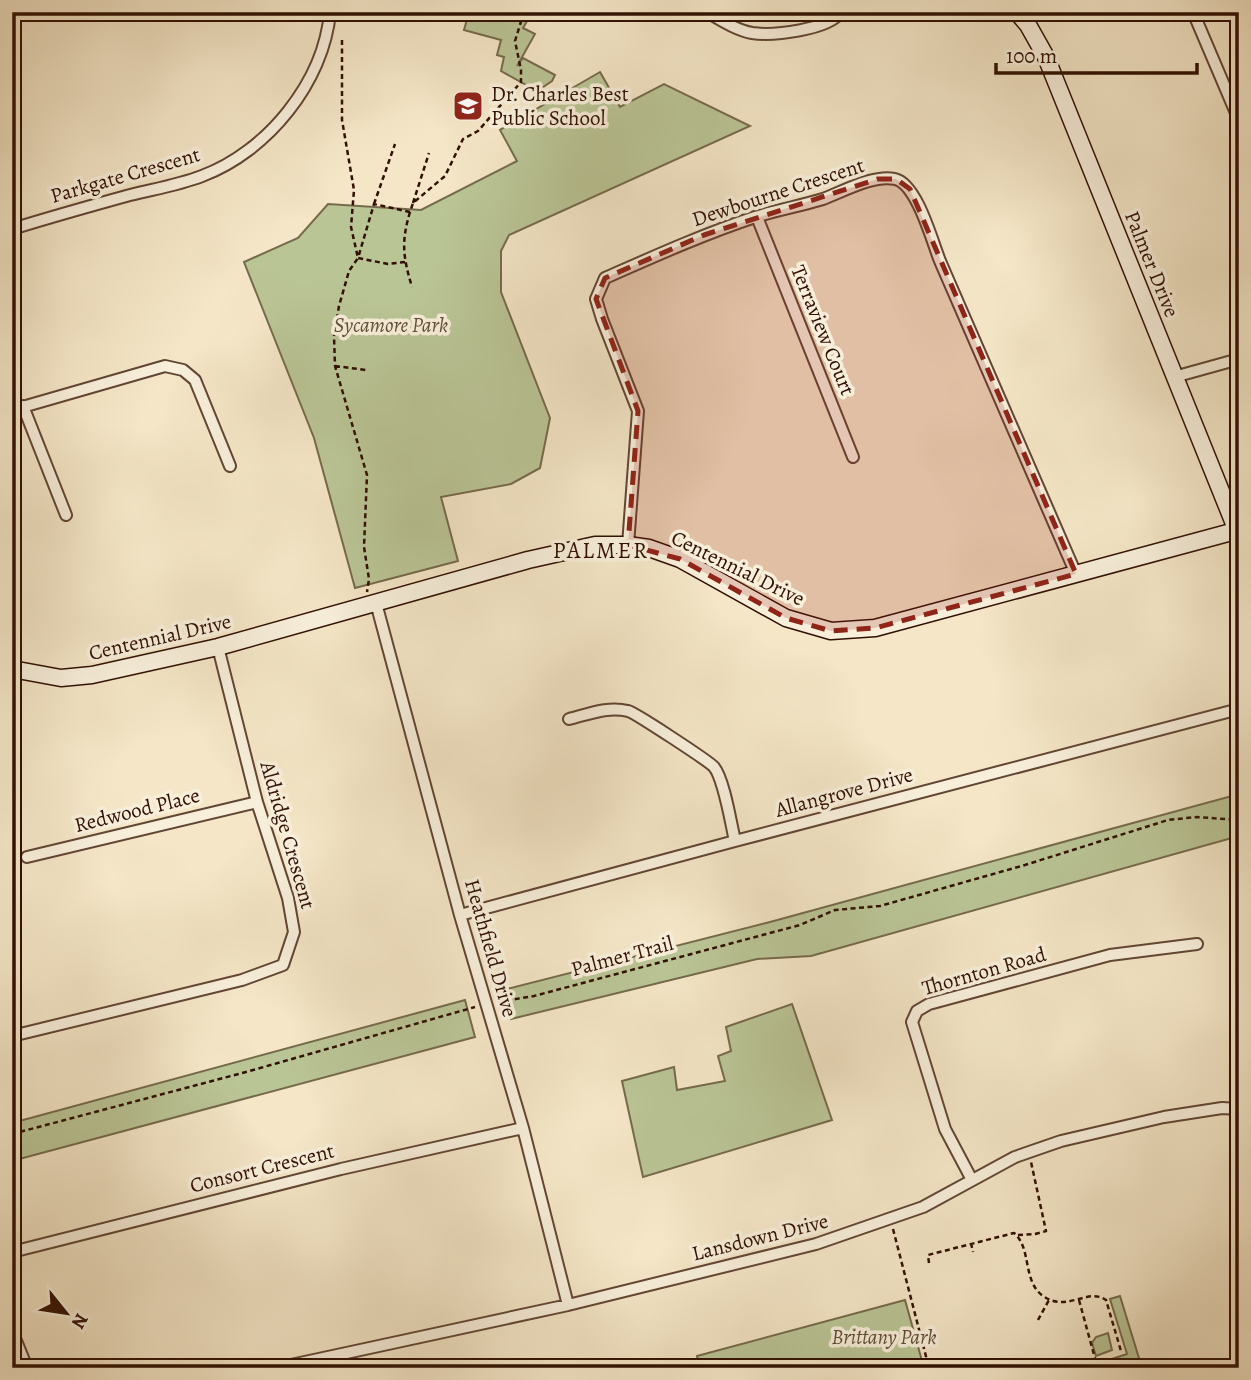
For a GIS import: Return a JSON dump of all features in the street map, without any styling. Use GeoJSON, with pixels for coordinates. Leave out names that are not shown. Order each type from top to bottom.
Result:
{"type":"FeatureCollection","features":[{"type":"Feature","properties":{"kind":"street","name":"Parkgate Crescent"},"geometry":{"type":"LineString","coordinates":[[12,229],[203,176],[239,156],[263,138],[293,104],[312,76],[328,33],[330,12]]}},
{"type":"Feature","properties":{"kind":"street"},"geometry":{"type":"LineString","coordinates":[[707,12],[750,33],[767,34],[823,24],[838,17],[841,12]]}},
{"type":"Feature","properties":{"kind":"street","name":"Palmer Drive"},"geometry":{"type":"LineString","coordinates":[[1017,12],[1028,25],[1046,57],[1238,532]]}},
{"type":"Feature","properties":{"kind":"street"},"geometry":{"type":"LineString","coordinates":[[1207,12],[1194,15],[1239,120]]}},
{"type":"Feature","properties":{"kind":"street","name":"Dewbourne Crescent"},"geometry":{"type":"LineString","coordinates":[[628,545],[638,411],[596,299],[606,278],[704,235],[878,179],[896,179],[910,188],[1076,574]]}},
{"type":"Feature","properties":{"kind":"street","name":"Terraview Court"},"geometry":{"type":"LineString","coordinates":[[757,217],[853,457]]}},
{"type":"Feature","properties":{"kind":"street"},"geometry":{"type":"LineString","coordinates":[[1174,377],[1239,359]]}},
{"type":"Feature","properties":{"kind":"street"},"geometry":{"type":"LineString","coordinates":[[66,515],[18,408],[165,366],[183,370],[195,380],[230,466]]}},
{"type":"Feature","properties":{"kind":"street","name":"Centennial Drive"},"geometry":{"type":"LineString","coordinates":[[12,669],[61,678],[92,675],[218,647],[528,560],[595,545],[649,548],[680,559],[786,618],[831,631],[875,628],[1238,532]]}},
{"type":"Feature","properties":{"kind":"street","name":"Heathfield Drive"},"geometry":{"type":"LineString","coordinates":[[370,605],[488,1003],[568,1305]]}},
{"type":"Feature","properties":{"kind":"street","name":"Aldridge Crescent"},"geometry":{"type":"LineString","coordinates":[[12,1036],[242,980],[283,965],[294,932],[288,898],[257,802],[218,647]]}},
{"type":"Feature","properties":{"kind":"street"},"geometry":{"type":"LineString","coordinates":[[569,719],[608,709],[631,711],[715,768],[726,800],[735,841]]}},
{"type":"Feature","properties":{"kind":"street","name":"Allangrove Drive"},"geometry":{"type":"LineString","coordinates":[[460,915],[1239,709]]}},
{"type":"Feature","properties":{"kind":"street","name":"Redwood Place"},"geometry":{"type":"LineString","coordinates":[[27,857],[257,802]]}},
{"type":"Feature","properties":{"kind":"street","name":"Thornton Road"},"geometry":{"type":"LineString","coordinates":[[972,1180],[945,1129],[912,1022],[917,1011],[929,1004],[1110,955],[1197,944]]}},
{"type":"Feature","properties":{"kind":"street","name":"Lansdown Drive"},"geometry":{"type":"LineString","coordinates":[[277,1368],[568,1305],[816,1244],[923,1207],[1029,1152],[1061,1141],[1164,1117],[1222,1108],[1239,1109]]}},
{"type":"Feature","properties":{"kind":"street","name":"Consort Crescent"},"geometry":{"type":"LineString","coordinates":[[12,1252],[341,1169],[523,1128]]}},
{"type":"Feature","properties":{"kind":"street"},"geometry":{"type":"LineString","coordinates":[[12,1331],[27,1368]]}},
{"type":"Feature","properties":{"kind":"path"},"geometry":{"type":"LineString","coordinates":[[413,203],[445,176],[463,139],[478,131],[522,82],[515,41],[524,12]]}},
{"type":"Feature","properties":{"kind":"path"},"geometry":{"type":"LineString","coordinates":[[342,40],[342,120],[354,190],[351,226],[358,258]]}},
{"type":"Feature","properties":{"kind":"path"},"geometry":{"type":"LineString","coordinates":[[370,605],[369,579],[363,547],[367,475],[335,366],[334,336],[349,271],[358,258],[395,144]]}},
{"type":"Feature","properties":{"kind":"path"},"geometry":{"type":"LineString","coordinates":[[412,287],[405,262],[403,234],[429,153]]}},
{"type":"Feature","properties":{"kind":"path"},"geometry":{"type":"LineString","coordinates":[[374,204],[410,212]]}},
{"type":"Feature","properties":{"kind":"path"},"geometry":{"type":"LineString","coordinates":[[358,258],[388,264],[405,262]]}},
{"type":"Feature","properties":{"kind":"path"},"geometry":{"type":"LineString","coordinates":[[335,366],[366,370]]}},
{"type":"Feature","properties":{"kind":"path","name":"Palmer Trail"},"geometry":{"type":"LineString","coordinates":[[12,1134],[351,1044],[488,1003],[534,996],[800,925],[835,910],[880,906],[1168,820],[1197,817],[1239,820]]}},
{"type":"Feature","properties":{"kind":"path"},"geometry":{"type":"LineString","coordinates":[[1017,1235],[1046,1231],[1029,1152]]}},
{"type":"Feature","properties":{"kind":"path"},"geometry":{"type":"LineString","coordinates":[[890,1219],[929,1368]]}},
{"type":"Feature","properties":{"kind":"path"},"geometry":{"type":"LineString","coordinates":[[929,1263],[928,1255],[1011,1232],[1021,1240],[1033,1286],[1049,1300],[1059,1303],[1098,1296],[1106,1300],[1121,1351]]}},
{"type":"Feature","properties":{"kind":"path"},"geometry":{"type":"LineString","coordinates":[[971,1243],[973,1252]]}},
{"type":"Feature","properties":{"kind":"path"},"geometry":{"type":"LineString","coordinates":[[1038,1320],[1049,1300]]}},
{"type":"Feature","properties":{"kind":"path"},"geometry":{"type":"LineString","coordinates":[[1079,1300],[1096,1362]]}},
{"type":"Feature","properties":{"kind":"highlighted area"},"geometry":{"type":"Polygon","coordinates":[[[878,179],[896,179],[910,189],[1076,574],[875,628],[831,631],[786,618],[680,559],[628,545],[638,411],[596,299],[605,278],[704,235],[878,179]]]}},
{"type":"Feature","properties":{"kind":"green space"},"geometry":{"type":"Polygon","coordinates":[[[469,12],[523,12],[530,16],[523,28],[535,34],[517,66],[523,58],[555,75],[552,81],[537,91],[501,71],[504,57],[497,55],[501,40],[464,30],[469,12]]]}},
{"type":"Feature","properties":{"kind":"green space","name":"Sycamore Park"},"geometry":{"type":"Polygon","coordinates":[[[600,72],[620,107],[664,84],[750,126],[509,235],[501,251],[501,292],[550,418],[540,468],[511,484],[441,497],[458,561],[355,588],[314,438],[244,262],[298,238],[328,204],[421,210],[517,161],[500,130],[600,72]]]}},
{"type":"Feature","properties":{"kind":"green space"},"geometry":{"type":"Polygon","coordinates":[[[1239,794],[1239,836],[811,956],[757,959],[511,1019],[503,990],[770,922],[1239,794]]]}},
{"type":"Feature","properties":{"kind":"green space"},"geometry":{"type":"Polygon","coordinates":[[[465,1000],[475,1037],[12,1161],[12,1123],[465,1000]]]}},
{"type":"Feature","properties":{"kind":"green space"},"geometry":{"type":"Polygon","coordinates":[[[792,1004],[832,1120],[643,1177],[622,1081],[674,1067],[677,1090],[725,1081],[718,1056],[731,1051],[726,1027],[792,1004]]]}},
{"type":"Feature","properties":{"kind":"green space"},"geometry":{"type":"Polygon","coordinates":[[[1120,1296],[1142,1368],[1084,1368],[1127,1354],[1110,1299],[1120,1296]]]}},
{"type":"Feature","properties":{"kind":"green space","name":"Brittany Park"},"geometry":{"type":"Polygon","coordinates":[[[905,1300],[924,1368],[700,1368],[697,1356],[905,1300]]]}},
{"type":"Feature","properties":{"kind":"green space"},"geometry":{"type":"Polygon","coordinates":[[[1108,1333],[1112,1350],[1096,1356],[1092,1343],[1096,1337],[1108,1333]]]}},
{"type":"Feature","properties":{"kind":"place","name":"Dr. Charles Best Public School"},"geometry":{"type":"Point","coordinates":[468,106]}},
{"type":"Feature","properties":{"kind":"district","name":"PALMER"},"geometry":{"type":"Point","coordinates":[601,550]}}]}
